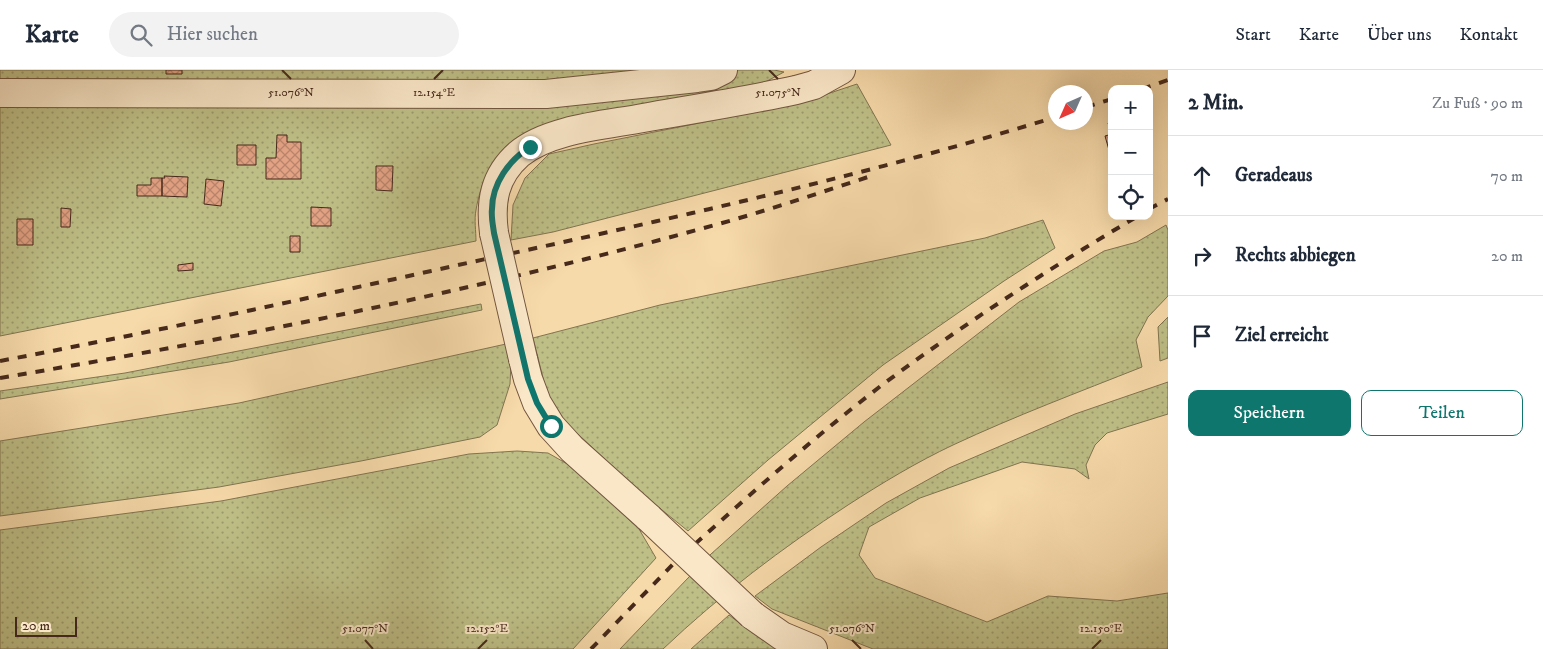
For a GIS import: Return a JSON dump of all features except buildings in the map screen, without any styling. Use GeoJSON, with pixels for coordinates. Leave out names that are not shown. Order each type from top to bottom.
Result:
{"type":"FeatureCollection","features":[{"type":"Feature","properties":{"kind":"street"},"geometry":{"type":"LineString","coordinates":[[0,93],[546,94],[697,78],[711,76],[723,70]]}},
{"type":"Feature","properties":{"kind":"street"},"geometry":{"type":"LineString","coordinates":[[813,649],[782,636],[752,615],[572,449],[551,426],[537,403],[528,379],[494,233],[492,209],[493,195],[499,181],[513,160],[521,152],[544,140],[579,130],[796,90],[814,85],[841,70]]}},
{"type":"Feature","properties":{"kind":"green space"},"geometry":{"type":"Polygon","coordinates":[[[0,70],[774,70],[784,72],[754,88],[535,130],[519,137],[500,153],[484,181],[475,214],[476,241],[0,336],[0,70]]]}},
{"type":"Feature","properties":{"kind":"green space"},"geometry":{"type":"Polygon","coordinates":[[[857,84],[891,145],[553,232],[511,240],[513,205],[525,178],[549,154],[800,103],[857,84]]]}},
{"type":"Feature","properties":{"kind":"green space"},"geometry":{"type":"Polygon","coordinates":[[[1043,220],[1055,248],[883,365],[768,460],[688,531],[641,493],[564,421],[547,394],[533,338],[660,305],[985,238],[1043,220]]]}},
{"type":"Feature","properties":{"kind":"green space"},"geometry":{"type":"Polygon","coordinates":[[[1166,225],[1168,230],[1168,296],[1148,317],[1136,340],[1142,367],[1047,404],[926,458],[848,505],[775,555],[729,591],[663,649],[620,649],[711,554],[787,486],[864,422],[1019,302],[1104,251],[1137,242],[1166,225]]]}},
{"type":"Feature","properties":{"kind":"green space"},"geometry":{"type":"Polygon","coordinates":[[[481,304],[482,310],[229,362],[0,399],[0,391],[125,373],[481,304]]]}},
{"type":"Feature","properties":{"kind":"green space"},"geometry":{"type":"Polygon","coordinates":[[[1168,317],[1168,358],[1160,361],[1158,327],[1168,317]]]}},
{"type":"Feature","properties":{"kind":"green space"},"geometry":{"type":"Polygon","coordinates":[[[506,344],[511,363],[510,384],[497,425],[480,437],[219,487],[0,516],[0,441],[239,403],[506,344]]]}},
{"type":"Feature","properties":{"kind":"green space"},"geometry":{"type":"Polygon","coordinates":[[[1168,382],[1168,414],[1107,433],[1095,445],[1086,465],[1089,479],[1075,469],[1022,462],[920,498],[869,527],[859,555],[875,578],[987,622],[1048,596],[1117,601],[1168,593],[1168,649],[873,649],[772,609],[755,596],[821,547],[886,503],[949,468],[1075,414],[1168,382]]]}},
{"type":"Feature","properties":{"kind":"green space"},"geometry":{"type":"Polygon","coordinates":[[[517,451],[548,453],[571,466],[639,529],[656,558],[573,649],[0,649],[0,530],[221,501],[469,454],[517,451]]]}},
{"type":"Feature","properties":{"kind":"green space"},"geometry":{"type":"Polygon","coordinates":[[[729,615],[742,625],[792,649],[691,649],[729,615]]]}},
{"type":"Feature","properties":{"kind":"railway"},"geometry":{"type":"LineString","coordinates":[[1153,85],[1168,80]]}},
{"type":"Feature","properties":{"kind":"railway"},"geometry":{"type":"LineString","coordinates":[[1093,105],[1108,100]]}},
{"type":"Feature","properties":{"kind":"railway"},"geometry":{"type":"LineString","coordinates":[[0,361],[123,337],[561,243],[774,194],[986,138],[1048,119]]}},
{"type":"Feature","properties":{"kind":"railway"},"geometry":{"type":"LineString","coordinates":[[0,378],[265,330],[529,273],[725,222],[871,176]]}},
{"type":"Feature","properties":{"kind":"railway"},"geometry":{"type":"LineString","coordinates":[[1153,207],[1168,199]]}},
{"type":"Feature","properties":{"kind":"railway"},"geometry":{"type":"LineString","coordinates":[[695,544],[834,423],[882,385],[1008,297],[1131,220]]}},
{"type":"Feature","properties":{"kind":"railway"},"geometry":{"type":"LineString","coordinates":[[591,649],[677,560]]}},
{"type":"Feature","properties":{"kind":"route"},"geometry":{"type":"LineString","coordinates":[[530,147],[513,160],[499,181],[493,195],[492,209],[494,233],[528,379],[537,403],[551,426]]}}]}
